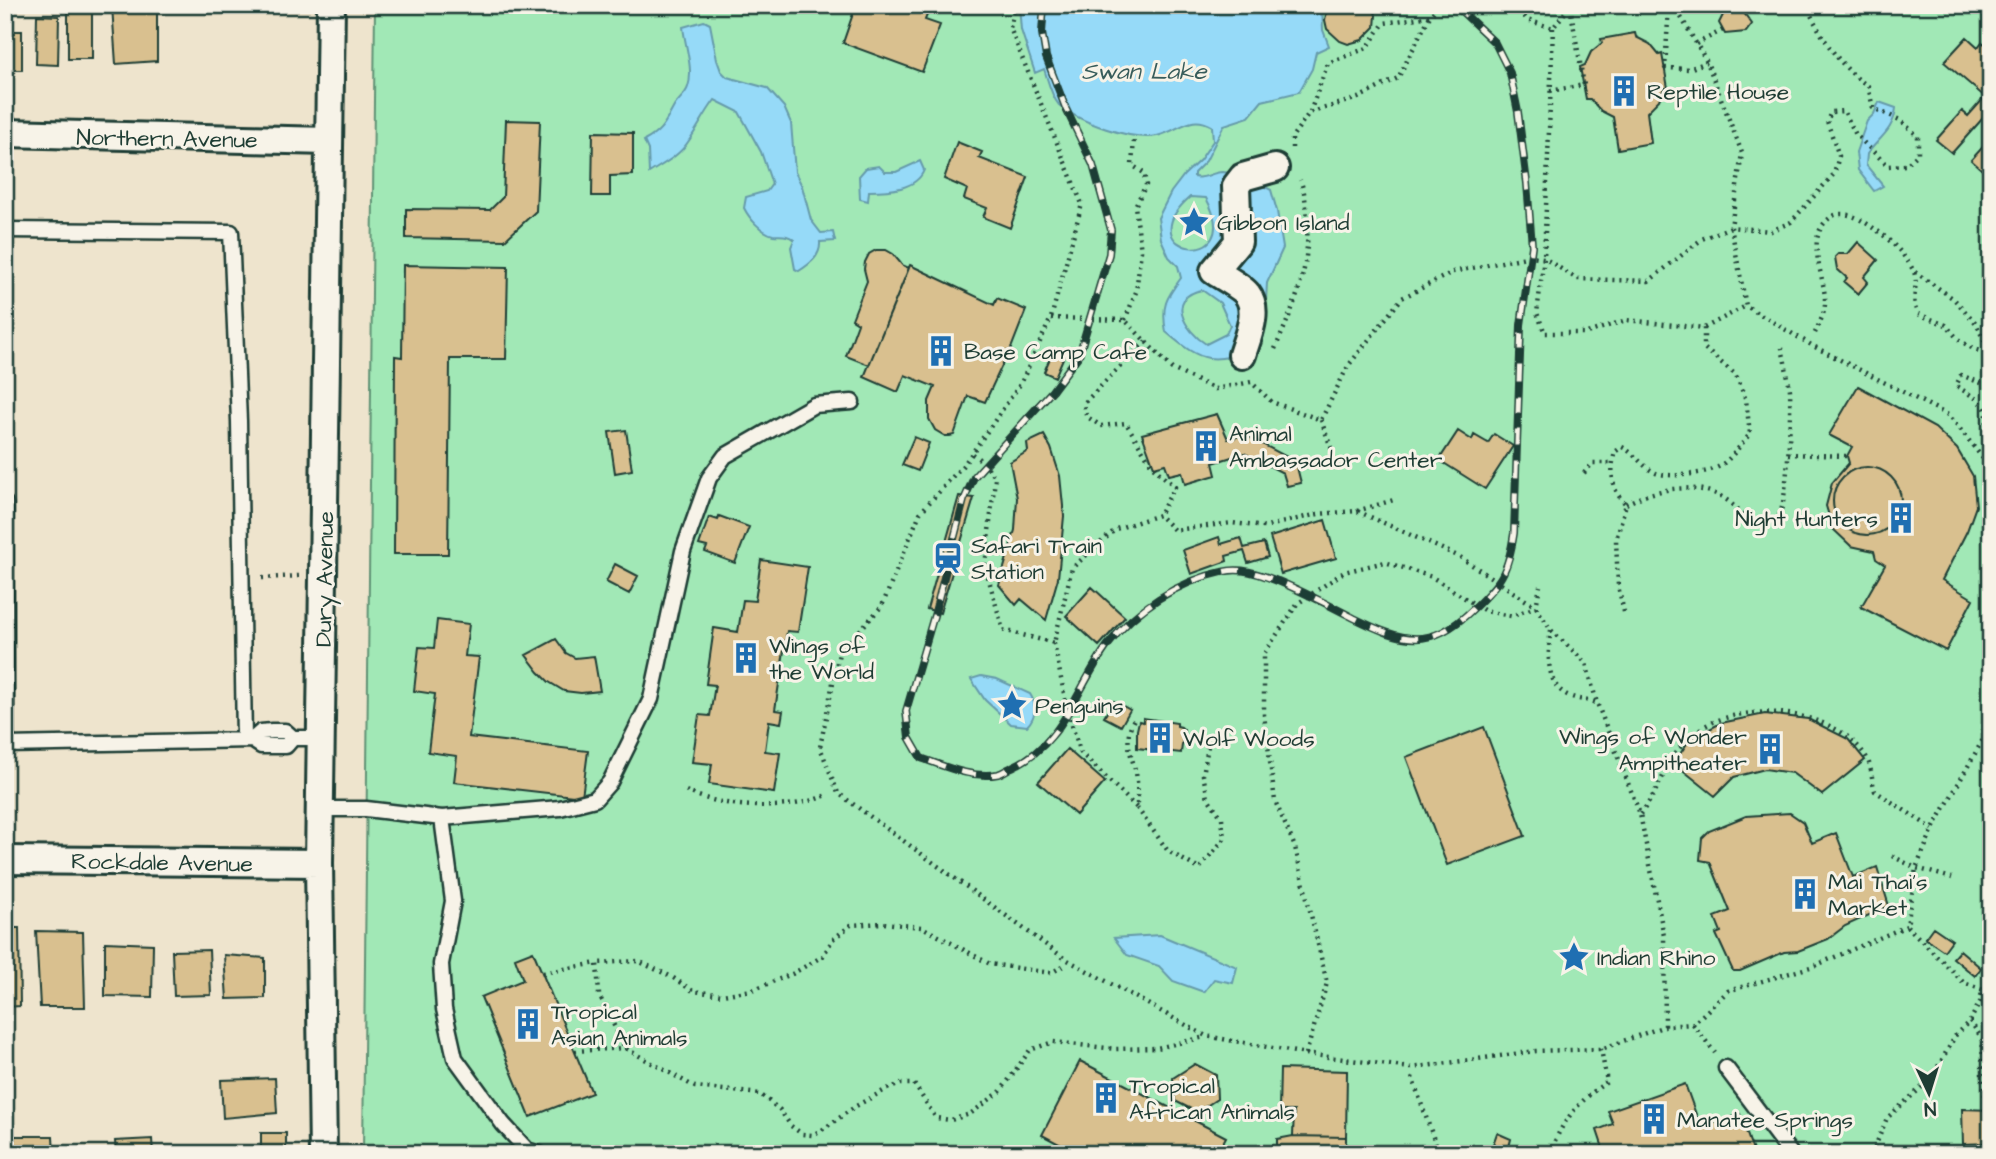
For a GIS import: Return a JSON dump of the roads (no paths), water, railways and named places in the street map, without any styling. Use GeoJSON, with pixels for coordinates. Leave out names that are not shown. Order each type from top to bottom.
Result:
{"type":"FeatureCollection","features":[{"type":"Feature","properties":{"kind":"street","name":"Dury Avenue"},"geometry":{"type":"LineString","coordinates":[[323,1154],[319,863],[331,5]]}},
{"type":"Feature","properties":{"kind":"street","name":"Northern Avenue"},"geometry":{"type":"LineString","coordinates":[[5,134],[329,141]]}},
{"type":"Feature","properties":{"kind":"street"},"geometry":{"type":"LineString","coordinates":[[1250,365],[1252,318],[1247,294],[1214,271],[1238,242],[1236,186],[1243,177],[1288,164]]}},
{"type":"Feature","properties":{"kind":"street","name":"Rockdale Avenue"},"geometry":{"type":"LineString","coordinates":[[5,860],[319,863]]}},
{"type":"Feature","properties":{"kind":"lane"},"geometry":{"type":"LineString","coordinates":[[5,230],[231,232],[248,740]]}},
{"type":"Feature","properties":{"kind":"lane"},"geometry":{"type":"LineString","coordinates":[[321,809],[366,809],[442,818],[560,808],[595,799],[610,782],[652,699],[683,551],[709,478],[725,456],[814,405],[852,402]]}},
{"type":"Feature","properties":{"kind":"lane"},"geometry":{"type":"LineString","coordinates":[[5,503],[6,745],[248,740],[261,746],[286,746],[293,738],[321,738]]}},
{"type":"Feature","properties":{"kind":"lane"},"geometry":{"type":"LineString","coordinates":[[442,818],[453,901],[442,975],[444,1009],[454,1058],[503,1124],[527,1150],[540,1154]]}},
{"type":"Feature","properties":{"kind":"lane"},"geometry":{"type":"LineString","coordinates":[[1726,1068],[1791,1154]]}},
{"type":"Feature","properties":{"kind":"water","name":"Swan Lake"},"geometry":{"type":"Polygon","coordinates":[[[1019,5],[1322,5],[1323,30],[1329,46],[1316,52],[1312,69],[1299,92],[1262,101],[1249,117],[1224,125],[1206,161],[1194,173],[1194,177],[1198,178],[1218,172],[1228,173],[1271,190],[1283,248],[1267,283],[1264,336],[1258,348],[1229,357],[1209,358],[1190,350],[1166,332],[1166,303],[1181,278],[1178,266],[1169,257],[1161,239],[1158,218],[1171,192],[1213,141],[1212,126],[1204,122],[1191,122],[1165,134],[1146,137],[1120,133],[1079,118],[1056,101],[1044,69],[1035,73],[1021,30],[1019,5]],[[1190,197],[1174,217],[1171,232],[1178,242],[1189,247],[1202,246],[1212,238],[1215,222],[1206,198],[1190,197]],[[1202,290],[1191,294],[1181,307],[1182,315],[1191,331],[1206,344],[1226,334],[1230,325],[1220,303],[1202,290]]]}},
{"type":"Feature","properties":{"kind":"water"},"geometry":{"type":"Polygon","coordinates":[[[704,21],[710,24],[721,71],[727,77],[767,88],[784,107],[791,123],[795,172],[802,186],[811,220],[821,233],[833,232],[835,241],[820,242],[817,255],[799,271],[795,269],[791,247],[794,240],[764,231],[744,208],[746,197],[767,191],[772,184],[761,152],[739,112],[715,100],[684,147],[649,173],[648,150],[644,141],[663,126],[686,92],[690,80],[683,27],[704,21]]]}},
{"type":"Feature","properties":{"kind":"water"},"geometry":{"type":"Polygon","coordinates":[[[1879,102],[1896,108],[1889,128],[1867,154],[1866,165],[1883,186],[1874,191],[1858,170],[1856,152],[1867,121],[1874,114],[1879,102]]]}},
{"type":"Feature","properties":{"kind":"water"},"geometry":{"type":"Polygon","coordinates":[[[920,161],[924,170],[915,182],[893,190],[869,191],[868,201],[860,199],[859,176],[866,168],[879,166],[885,172],[896,172],[920,161]]]}},
{"type":"Feature","properties":{"kind":"water","name":"Penguins"},"geometry":{"type":"Polygon","coordinates":[[[981,676],[997,679],[1030,694],[1034,711],[1027,726],[1011,724],[985,700],[971,679],[981,676]]]}},
{"type":"Feature","properties":{"kind":"water"},"geometry":{"type":"Polygon","coordinates":[[[1160,935],[1237,967],[1233,983],[1214,979],[1204,992],[1173,981],[1159,966],[1127,955],[1114,938],[1160,935]]]}},
{"type":"Feature","properties":{"kind":"railway"},"geometry":{"type":"LineString","coordinates":[[1044,5],[1042,33],[1046,57],[1066,109],[1093,165],[1111,230],[1109,254],[1079,355],[1052,391],[974,477],[964,500],[906,711],[909,737],[921,758],[978,775],[1001,773],[1030,757],[1045,744],[1068,713],[1097,662],[1119,632],[1144,609],[1190,582],[1229,571],[1250,572],[1288,585],[1387,633],[1416,638],[1443,632],[1458,622],[1483,600],[1502,576],[1514,533],[1521,325],[1532,246],[1527,183],[1510,73],[1495,43],[1455,5]]}},
{"type":"Feature","properties":{"kind":"place","name":"Reptile House"},"geometry":{"type":"Point","coordinates":[1624,91]}},
{"type":"Feature","properties":{"kind":"place","name":"Gibbon Island"},"geometry":{"type":"Point","coordinates":[1194,222]}},
{"type":"Feature","properties":{"kind":"place","name":"Base Camp Cafe"},"geometry":{"type":"Point","coordinates":[941,351]}},
{"type":"Feature","properties":{"kind":"place","name":"Animal Ambassador Center"},"geometry":{"type":"Point","coordinates":[1206,446]}},
{"type":"Feature","properties":{"kind":"place","name":"Night Hunters"},"geometry":{"type":"Point","coordinates":[1901,518]}},
{"type":"Feature","properties":{"kind":"place","name":"Safari Train Station"},"geometry":{"type":"Point","coordinates":[948,558]}},
{"type":"Feature","properties":{"kind":"place","name":"Wings of the World"},"geometry":{"type":"Point","coordinates":[746,658]}},
{"type":"Feature","properties":{"kind":"place","name":"Penguins"},"geometry":{"type":"Point","coordinates":[1012,705]}},
{"type":"Feature","properties":{"kind":"place","name":"Wolf Woods"},"geometry":{"type":"Point","coordinates":[1160,738]}},
{"type":"Feature","properties":{"kind":"place","name":"Wings of Wonder Ampitheater"},"geometry":{"type":"Point","coordinates":[1770,749]}},
{"type":"Feature","properties":{"kind":"place","name":"Mai Thai's Market"},"geometry":{"type":"Point","coordinates":[1805,894]}},
{"type":"Feature","properties":{"kind":"place","name":"Indian Rhino"},"geometry":{"type":"Point","coordinates":[1574,957]}},
{"type":"Feature","properties":{"kind":"place","name":"Tropical Asian Animals"},"geometry":{"type":"Point","coordinates":[528,1024]}},
{"type":"Feature","properties":{"kind":"place","name":"Tropical African Animals"},"geometry":{"type":"Point","coordinates":[1106,1098]}},
{"type":"Feature","properties":{"kind":"place","name":"Manatee Springs"},"geometry":{"type":"Point","coordinates":[1654,1119]}}]}
